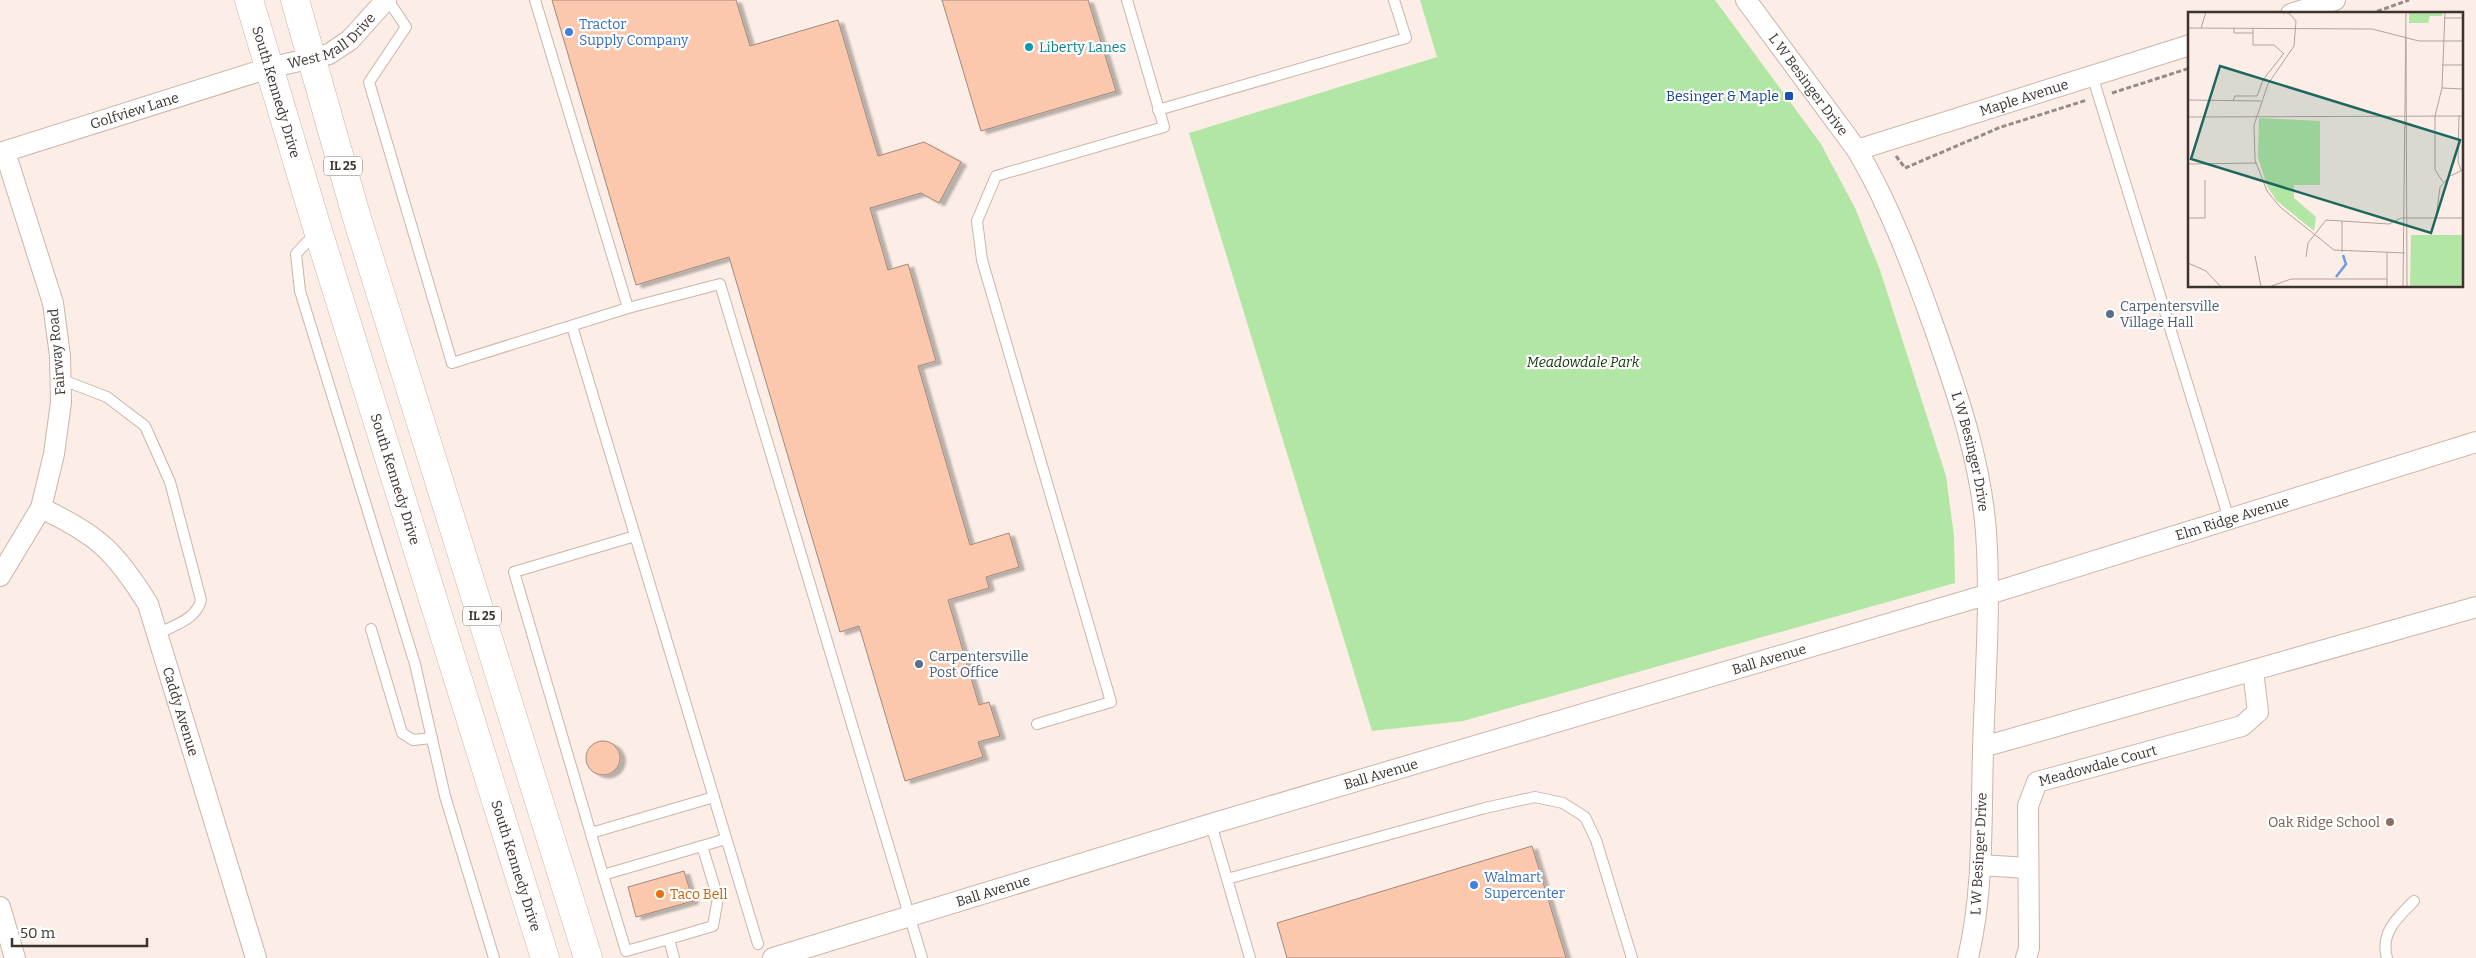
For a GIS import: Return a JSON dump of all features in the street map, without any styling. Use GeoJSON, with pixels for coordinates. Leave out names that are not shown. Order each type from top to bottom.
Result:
{"type":"FeatureCollection","features":[{"type":"Feature","properties":{"kind":"main road","name":"South Kennedy Drive"},"geometry":{"type":"LineString","coordinates":[[250,0],[320,238],[545,958]]}},
{"type":"Feature","properties":{"kind":"main road","name":"IL 25"},"geometry":{"type":"LineString","coordinates":[[295,0],[356,215],[588,958]]}},
{"type":"Feature","properties":{"kind":"street","name":"West Mall Drive"},"geometry":{"type":"LineString","coordinates":[[269,68],[328,54],[350,40],[387,0]]}},
{"type":"Feature","properties":{"kind":"street","name":"L W Besinger Drive"},"geometry":{"type":"LineString","coordinates":[[1746,0],[1857,150],[1889,212],[1913,269],[1959,405],[1983,504],[1989,594],[1980,888],[1968,958]]}},
{"type":"Feature","properties":{"kind":"street"},"geometry":{"type":"LineString","coordinates":[[2297,12],[2335,0]]}},
{"type":"Feature","properties":{"kind":"street","name":"Maple Avenue"},"geometry":{"type":"LineString","coordinates":[[1857,150],[2188,46]]}},
{"type":"Feature","properties":{"kind":"street","name":"Golfview Lane"},"geometry":{"type":"LineString","coordinates":[[2,153],[269,68]]}},
{"type":"Feature","properties":{"kind":"street","name":"Fairway Road"},"geometry":{"type":"LineString","coordinates":[[0,576],[41,508],[54,454],[61,402],[53,304],[2,153]]}},
{"type":"Feature","properties":{"kind":"street","name":"Elm Ridge Avenue"},"geometry":{"type":"LineString","coordinates":[[1989,594],[2476,442]]}},
{"type":"Feature","properties":{"kind":"street","name":"Caddy Avenue"},"geometry":{"type":"LineString","coordinates":[[41,508],[80,527],[109,550],[130,574],[148,604],[256,958]]}},
{"type":"Feature","properties":{"kind":"street","name":"Ball Avenue"},"geometry":{"type":"LineString","coordinates":[[773,958],[1211,824],[1989,594]]}},
{"type":"Feature","properties":{"kind":"street"},"geometry":{"type":"LineString","coordinates":[[1983,747],[2476,607]]}},
{"type":"Feature","properties":{"kind":"street","name":"Meadowdale Court"},"geometry":{"type":"LineString","coordinates":[[2026,958],[2029,948],[2028,806],[2037,782],[2242,726],[2258,712],[2253,671]]}},
{"type":"Feature","properties":{"kind":"street"},"geometry":{"type":"LineString","coordinates":[[1980,865],[2028,868]]}},
{"type":"Feature","properties":{"kind":"street"},"geometry":{"type":"LineString","coordinates":[[0,907],[15,958]]}},
{"type":"Feature","properties":{"kind":"lane"},"geometry":{"type":"LineString","coordinates":[[387,0],[406,27],[370,82],[452,363],[628,308],[720,284],[922,958]]}},
{"type":"Feature","properties":{"kind":"lane"},"geometry":{"type":"LineString","coordinates":[[535,0],[628,308]]}},
{"type":"Feature","properties":{"kind":"lane"},"geometry":{"type":"LineString","coordinates":[[1037,724],[1111,702],[982,260],[977,221],[996,176],[1164,128],[1127,0]]}},
{"type":"Feature","properties":{"kind":"lane"},"geometry":{"type":"LineString","coordinates":[[1158,110],[1406,38],[1394,0]]}},
{"type":"Feature","properties":{"kind":"lane"},"geometry":{"type":"LineString","coordinates":[[2092,75],[2229,519]]}},
{"type":"Feature","properties":{"kind":"lane"},"geometry":{"type":"LineString","coordinates":[[320,238],[307,242],[296,254],[300,290],[415,664],[447,805],[494,958]]}},
{"type":"Feature","properties":{"kind":"lane"},"geometry":{"type":"LineString","coordinates":[[572,326],[758,944]]}},
{"type":"Feature","properties":{"kind":"lane"},"geometry":{"type":"LineString","coordinates":[[60,379],[107,397],[145,426],[170,482],[201,600],[199,609],[193,616],[157,634]]}},
{"type":"Feature","properties":{"kind":"lane"},"geometry":{"type":"LineString","coordinates":[[636,536],[514,572],[626,952],[713,926],[718,898],[702,846]]}},
{"type":"Feature","properties":{"kind":"lane"},"geometry":{"type":"LineString","coordinates":[[371,629],[402,733],[413,740],[432,738]]}},
{"type":"Feature","properties":{"kind":"lane"},"geometry":{"type":"LineString","coordinates":[[591,833],[714,796]]}},
{"type":"Feature","properties":{"kind":"lane"},"geometry":{"type":"LineString","coordinates":[[1227,879],[1485,808],[1535,797],[1563,803],[1585,817],[1596,840],[1632,958]]}},
{"type":"Feature","properties":{"kind":"lane"},"geometry":{"type":"LineString","coordinates":[[1211,824],[1250,958]]}},
{"type":"Feature","properties":{"kind":"lane"},"geometry":{"type":"LineString","coordinates":[[603,875],[726,840]]}},
{"type":"Feature","properties":{"kind":"lane"},"geometry":{"type":"LineString","coordinates":[[2387,958],[2384,948],[2390,925],[2414,901]]}},
{"type":"Feature","properties":{"kind":"lane"},"geometry":{"type":"LineString","coordinates":[[669,939],[674,958]]}},
{"type":"Feature","properties":{"kind":"path"},"geometry":{"type":"LineString","coordinates":[[2376,12],[2409,0]]}},
{"type":"Feature","properties":{"kind":"path"},"geometry":{"type":"LineString","coordinates":[[1885,141],[1905,168],[2001,127],[2188,69]]}},
{"type":"Feature","properties":{"kind":"green space","name":"Meadowdale Park"},"geometry":{"type":"Polygon","coordinates":[[[1420,0],[1715,0],[1821,144],[1855,208],[1880,270],[1946,476],[1954,536],[1955,583],[1463,721],[1372,731],[1189,133],[1437,57],[1420,0]]]}},
{"type":"Feature","properties":{"kind":"building"},"geometry":{"type":"Polygon","coordinates":[[[552,0],[736,0],[750,46],[838,20],[878,156],[924,142],[961,162],[939,203],[921,193],[870,208],[888,270],[908,264],[936,361],[918,366],[970,545],[1009,533],[1019,567],[986,577],[989,588],[948,600],[979,705],[989,702],[1000,736],[978,742],[983,757],[905,781],[859,626],[840,632],[729,257],[636,285],[552,0]]]}},
{"type":"Feature","properties":{"kind":"building","name":"Liberty Lanes"},"geometry":{"type":"Polygon","coordinates":[[[942,0],[1088,0],[1116,91],[981,131],[942,0]]]}},
{"type":"Feature","properties":{"kind":"building"},"geometry":{"type":"Polygon","coordinates":[[[603,741],[615,746],[620,758],[615,770],[603,775],[591,770],[586,758],[591,746],[603,741]]]}},
{"type":"Feature","properties":{"kind":"building","name":"Walmart Supercenter"},"geometry":{"type":"Polygon","coordinates":[[[1532,846],[1566,958],[1287,958],[1277,923],[1532,846]]]}},
{"type":"Feature","properties":{"kind":"building","name":"Taco Bell"},"geometry":{"type":"Polygon","coordinates":[[[684,871],[693,901],[636,917],[628,887],[684,871]]]}},
{"type":"Feature","properties":{"kind":"place","name":"Tractor Supply Company"},"geometry":{"type":"Point","coordinates":[569,32]}},
{"type":"Feature","properties":{"kind":"place","name":"Liberty Lanes"},"geometry":{"type":"Point","coordinates":[1029,47]}},
{"type":"Feature","properties":{"kind":"place","name":"Besinger & Maple"},"geometry":{"type":"Point","coordinates":[1789,96]}},
{"type":"Feature","properties":{"kind":"place","name":"Carpentersville Village Hall"},"geometry":{"type":"Point","coordinates":[2110,314]}},
{"type":"Feature","properties":{"kind":"place","name":"Carpentersville Post Office"},"geometry":{"type":"Point","coordinates":[919,664]}},
{"type":"Feature","properties":{"kind":"place","name":"Oak Ridge School"},"geometry":{"type":"Point","coordinates":[2390,822]}},
{"type":"Feature","properties":{"kind":"place","name":"Walmart Supercenter"},"geometry":{"type":"Point","coordinates":[1474,885]}},
{"type":"Feature","properties":{"kind":"place","name":"Taco Bell"},"geometry":{"type":"Point","coordinates":[660,894]}}]}
